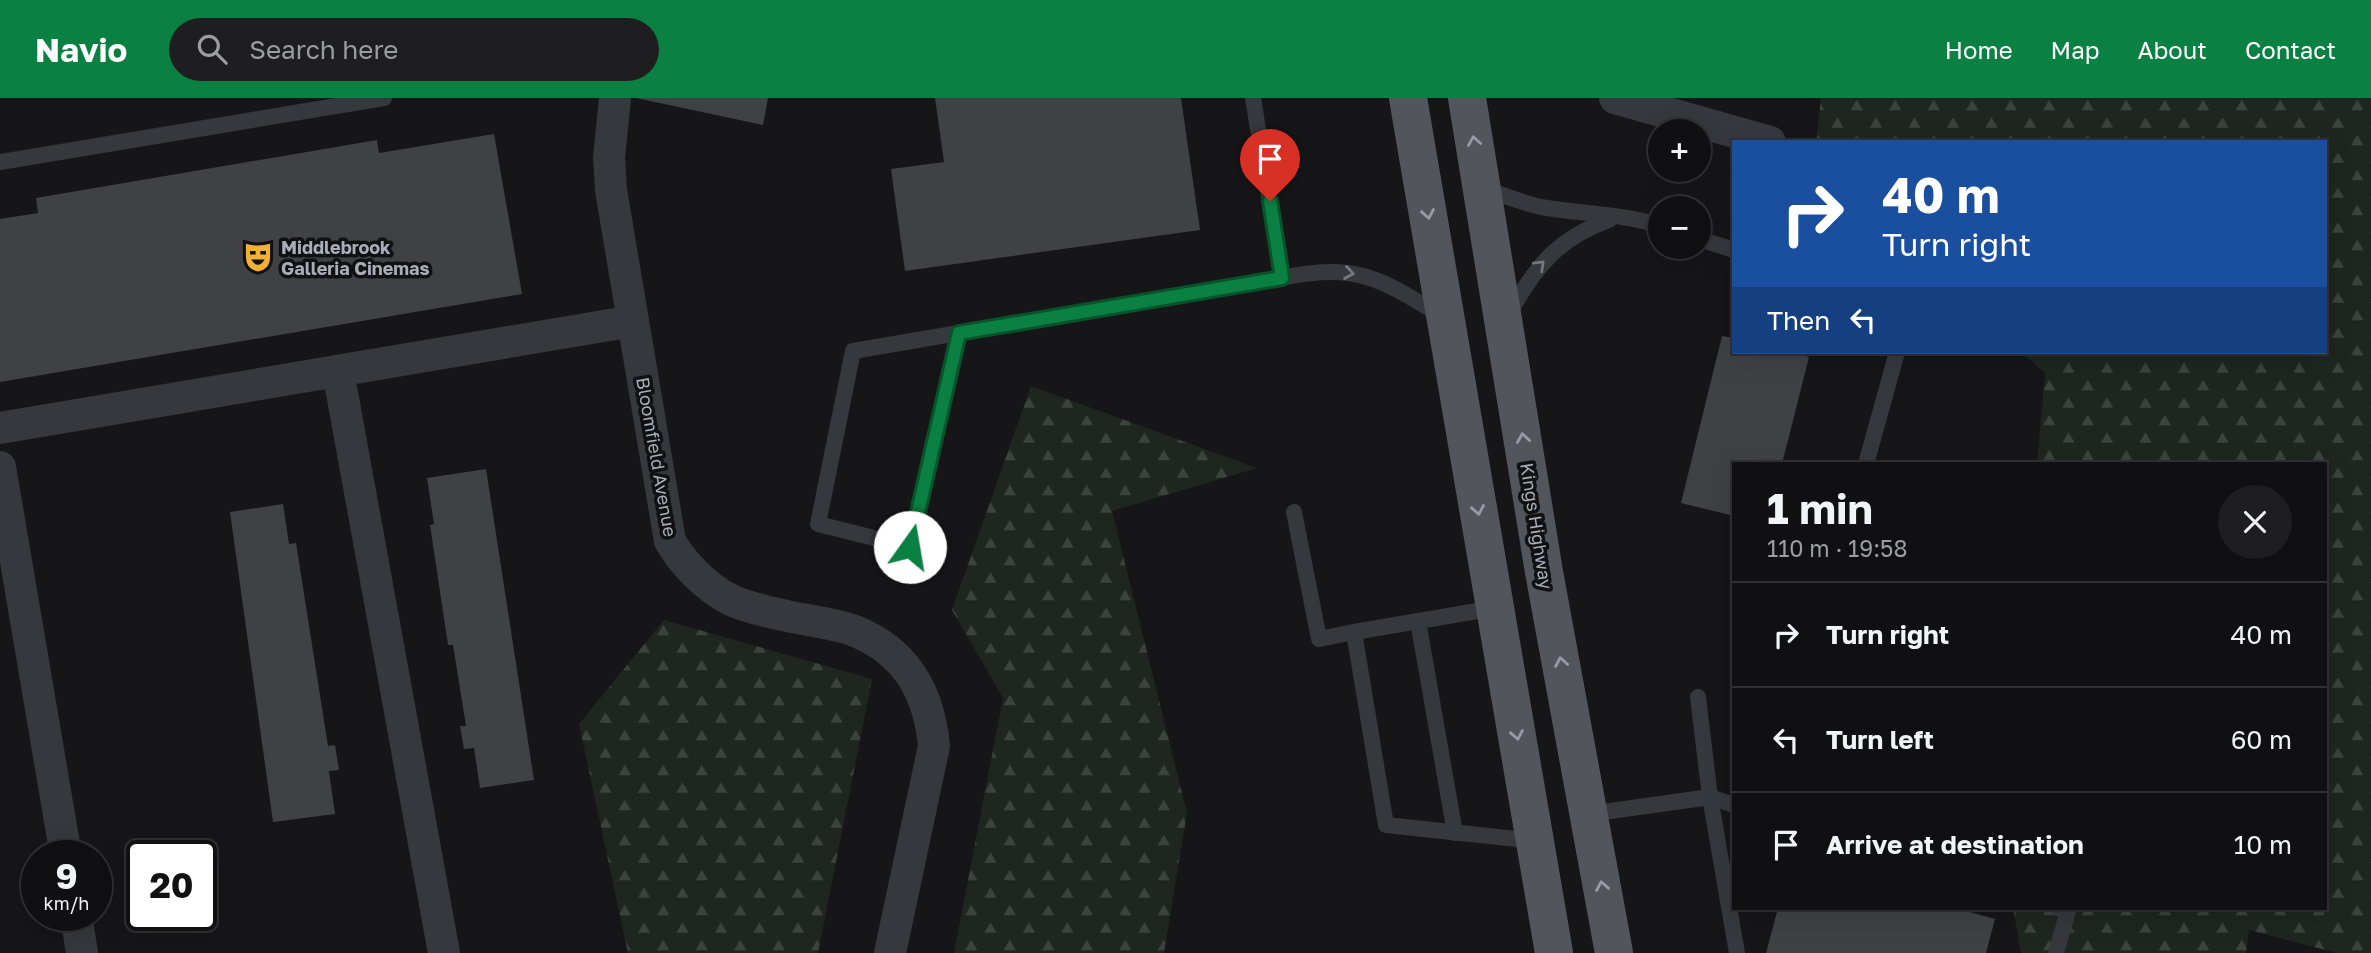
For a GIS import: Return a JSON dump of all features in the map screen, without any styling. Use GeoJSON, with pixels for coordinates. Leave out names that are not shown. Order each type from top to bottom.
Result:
{"type":"FeatureCollection","features":[{"type":"Feature","properties":{"kind":"main road"},"geometry":{"type":"LineString","coordinates":[[1408,98],[1554,953]]}},
{"type":"Feature","properties":{"kind":"main road","name":"Kings Highway"},"geometry":{"type":"LineString","coordinates":[[1468,98],[1542,559],[1614,953]]}},
{"type":"Feature","properties":{"kind":"street","name":"Bloomfield Avenue"},"geometry":{"type":"LineString","coordinates":[[615,98],[610,131],[611,190],[670,541],[681,559],[730,599],[758,609],[854,631],[883,646],[902,663],[919,684],[931,714],[934,746],[890,953]]}},
{"type":"Feature","properties":{"kind":"street"},"geometry":{"type":"LineString","coordinates":[[1615,98],[1763,140]]}},
{"type":"Feature","properties":{"kind":"street"},"geometry":{"type":"LineString","coordinates":[[0,428],[633,321]]}},
{"type":"Feature","properties":{"kind":"street"},"geometry":{"type":"LineString","coordinates":[[338,371],[444,953]]}},
{"type":"Feature","properties":{"kind":"street"},"geometry":{"type":"LineString","coordinates":[[0,467],[63,840]]}},
{"type":"Feature","properties":{"kind":"street"},"geometry":{"type":"LineString","coordinates":[[79,931],[82,953]]}},
{"type":"Feature","properties":{"kind":"lane"},"geometry":{"type":"LineString","coordinates":[[281,98],[284,115]]}},
{"type":"Feature","properties":{"kind":"lane"},"geometry":{"type":"LineString","coordinates":[[0,162],[384,98]]}},
{"type":"Feature","properties":{"kind":"lane"},"geometry":{"type":"LineString","coordinates":[[1253,98],[1282,278]]}},
{"type":"Feature","properties":{"kind":"lane"},"geometry":{"type":"LineString","coordinates":[[1482,188],[1543,207],[1648,222]]}},
{"type":"Feature","properties":{"kind":"lane"},"geometry":{"type":"LineString","coordinates":[[1504,322],[1531,273],[1559,247],[1589,227],[1613,218]]}},
{"type":"Feature","properties":{"kind":"lane"},"geometry":{"type":"LineString","coordinates":[[1711,243],[1732,249]]}},
{"type":"Feature","properties":{"kind":"lane"},"geometry":{"type":"LineString","coordinates":[[959,333],[910,547],[818,524],[853,351],[1318,270],[1352,271],[1390,285],[1446,319]]}},
{"type":"Feature","properties":{"kind":"lane"},"geometry":{"type":"LineString","coordinates":[[1867,462],[1897,354]]}},
{"type":"Feature","properties":{"kind":"lane"},"geometry":{"type":"LineString","coordinates":[[1294,512],[1319,639],[1495,608]]}},
{"type":"Feature","properties":{"kind":"lane"},"geometry":{"type":"LineString","coordinates":[[1418,621],[1455,833]]}},
{"type":"Feature","properties":{"kind":"lane"},"geometry":{"type":"LineString","coordinates":[[1354,632],[1386,825],[1535,841]]}},
{"type":"Feature","properties":{"kind":"lane"},"geometry":{"type":"LineString","coordinates":[[1698,697],[1710,797],[1737,953]]}},
{"type":"Feature","properties":{"kind":"lane"},"geometry":{"type":"LineString","coordinates":[[1589,814],[1710,797],[1732,804]]}},
{"type":"Feature","properties":{"kind":"lane"},"geometry":{"type":"LineString","coordinates":[[2056,953],[2068,911],[2065,910]]}},
{"type":"Feature","properties":{"kind":"green space"},"geometry":{"type":"Polygon","coordinates":[[[1821,98],[2371,98],[2371,953],[2337,953],[2249,930],[2246,953],[2021,953],[2013,910],[2327,910],[2327,462],[2037,462],[2045,373],[2023,354],[2327,354],[2327,140],[1816,140],[1821,98]]]}},
{"type":"Feature","properties":{"kind":"green space"},"geometry":{"type":"Polygon","coordinates":[[[1031,386],[1257,468],[1112,511],[1187,813],[1164,953],[954,953],[1003,698],[952,610],[1031,386]]]}},
{"type":"Feature","properties":{"kind":"green space"},"geometry":{"type":"Polygon","coordinates":[[[664,620],[872,679],[818,953],[628,953],[579,724],[664,620]]]}},
{"type":"Feature","properties":{"kind":"building"},"geometry":{"type":"Polygon","coordinates":[[[636,98],[768,98],[763,125],[636,98]]]}},
{"type":"Feature","properties":{"kind":"building"},"geometry":{"type":"Polygon","coordinates":[[[935,98],[1181,98],[1200,230],[905,271],[891,169],[944,162],[935,98]]]}},
{"type":"Feature","properties":{"kind":"building","name":"Middlebrook Galleria Cinemas"},"geometry":{"type":"Polygon","coordinates":[[[494,134],[522,294],[0,382],[0,219],[38,213],[36,198],[377,140],[379,153],[494,134]]]}},
{"type":"Feature","properties":{"kind":"building"},"geometry":{"type":"Polygon","coordinates":[[[1722,336],[1732,338],[1732,354],[1797,354],[1809,357],[1783,462],[1732,462],[1732,516],[1681,503],[1722,336]]]}},
{"type":"Feature","properties":{"kind":"building"},"geometry":{"type":"Polygon","coordinates":[[[486,469],[534,780],[480,788],[474,748],[464,749],[460,726],[466,726],[453,645],[448,645],[430,525],[434,524],[427,478],[486,469]]]}},
{"type":"Feature","properties":{"kind":"building"},"geometry":{"type":"Polygon","coordinates":[[[283,504],[289,544],[296,543],[328,746],[335,745],[339,770],[329,771],[335,814],[273,822],[230,512],[283,504]]]}},
{"type":"Feature","properties":{"kind":"building"},"geometry":{"type":"Polygon","coordinates":[[[1777,910],[1962,910],[1995,919],[1986,953],[1766,953],[1777,910]]]}},
{"type":"Feature","properties":{"kind":"place","name":"Middlebrook Galleria Cinemas"},"geometry":{"type":"Point","coordinates":[258,257]}},
{"type":"Feature","properties":{"kind":"route"},"geometry":{"type":"LineString","coordinates":[[910,547],[959,333],[1282,278],[1270,201]]}}]}
